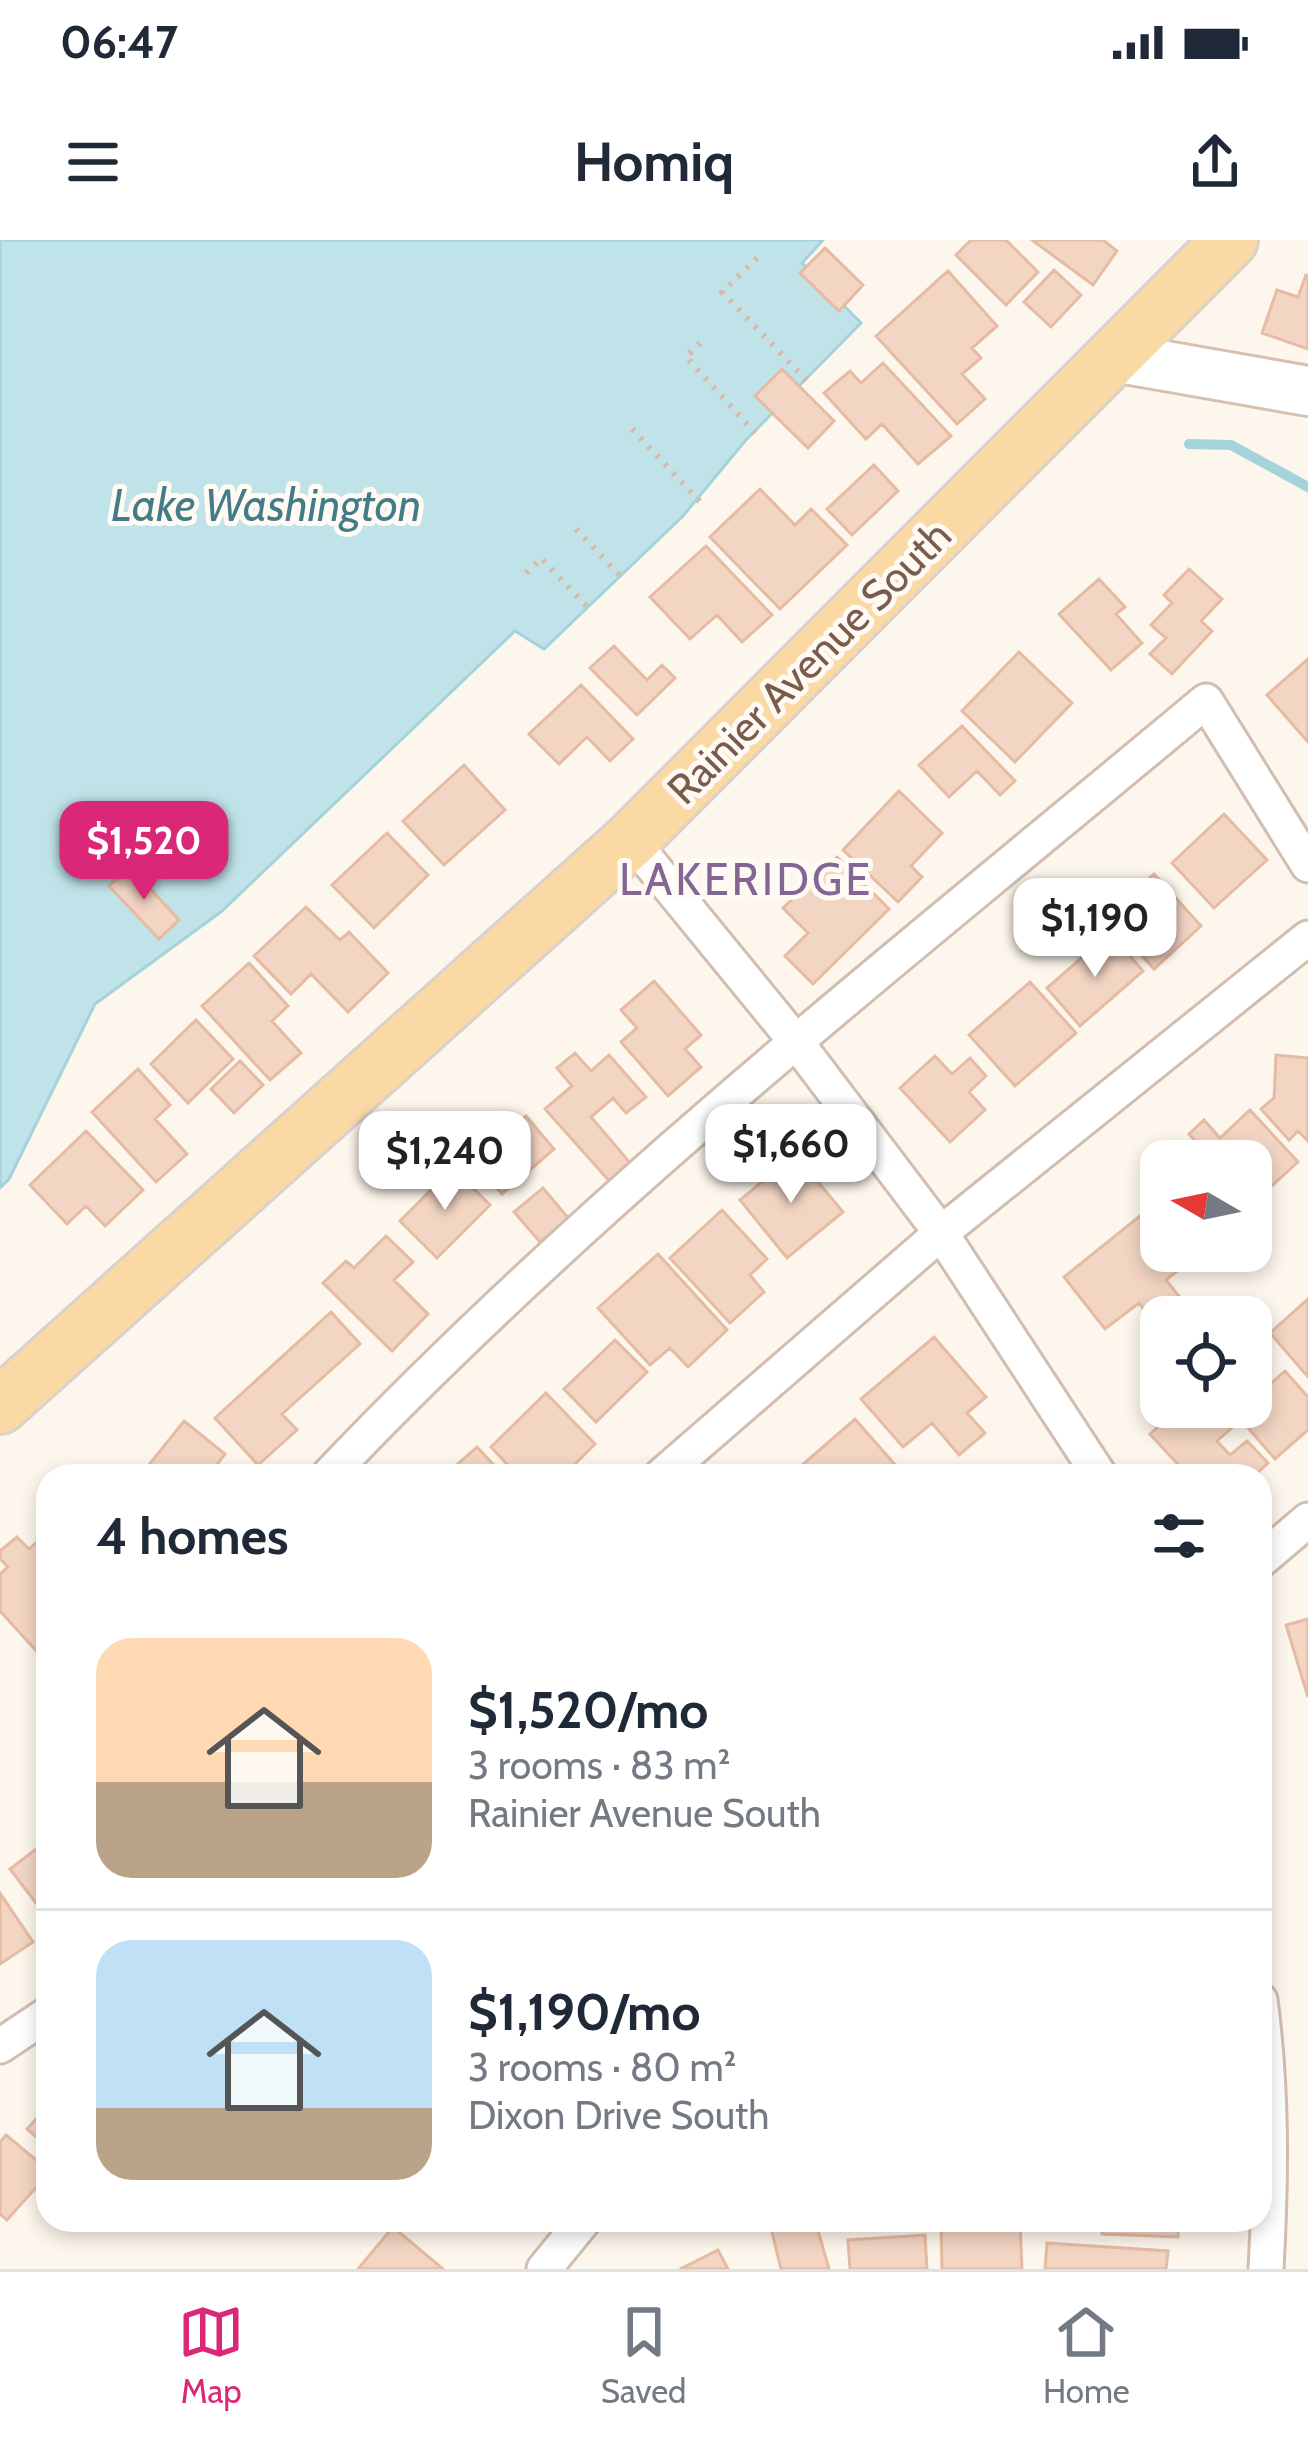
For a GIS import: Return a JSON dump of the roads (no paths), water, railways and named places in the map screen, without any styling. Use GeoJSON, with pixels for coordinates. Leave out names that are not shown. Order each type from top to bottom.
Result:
{"type":"FeatureCollection","features":[{"type":"Feature","properties":{"kind":"main road","name":"Rainier Avenue South"},"geometry":{"type":"LineString","coordinates":[[0,1406],[631,840],[1230,240]]}},
{"type":"Feature","properties":{"kind":"street"},"geometry":{"type":"LineString","coordinates":[[1114,357],[1308,391]]}},
{"type":"Feature","properties":{"kind":"street"},"geometry":{"type":"LineString","coordinates":[[340,1464],[512,1291],[797,1042],[1206,701],[1308,866]]}},
{"type":"Feature","properties":{"kind":"street"},"geometry":{"type":"LineString","coordinates":[[631,840],[797,1042],[940,1233],[1092,1464]]}},
{"type":"Feature","properties":{"kind":"street"},"geometry":{"type":"LineString","coordinates":[[675,1464],[940,1233],[1308,938]]}},
{"type":"Feature","properties":{"kind":"street"},"geometry":{"type":"LineString","coordinates":[[1272,1551],[1308,1520]]}},
{"type":"Feature","properties":{"kind":"street"},"geometry":{"type":"LineString","coordinates":[[0,2045],[36,2022]]}},
{"type":"Feature","properties":{"kind":"street"},"geometry":{"type":"LineString","coordinates":[[544,2269],[574,2232]]}},
{"type":"Feature","properties":{"kind":"street"},"geometry":{"type":"LineString","coordinates":[[1266,2269],[1268,2232]]}},
{"type":"Feature","properties":{"kind":"water","name":"Lake Washington"},"geometry":{"type":"Polygon","coordinates":[[[0,240],[823,240],[802,263],[861,323],[745,441],[683,516],[544,649],[515,631],[222,911],[95,1004],[9,1179],[0,1188],[0,240]]]}},
{"type":"Feature","properties":{"kind":"waterway"},"geometry":{"type":"LineString","coordinates":[[1189,444],[1231,445],[1308,487]]}},
{"type":"Feature","properties":{"kind":"district","name":"LAKERIDGE"},"geometry":{"type":"Point","coordinates":[746,879]}}]}
